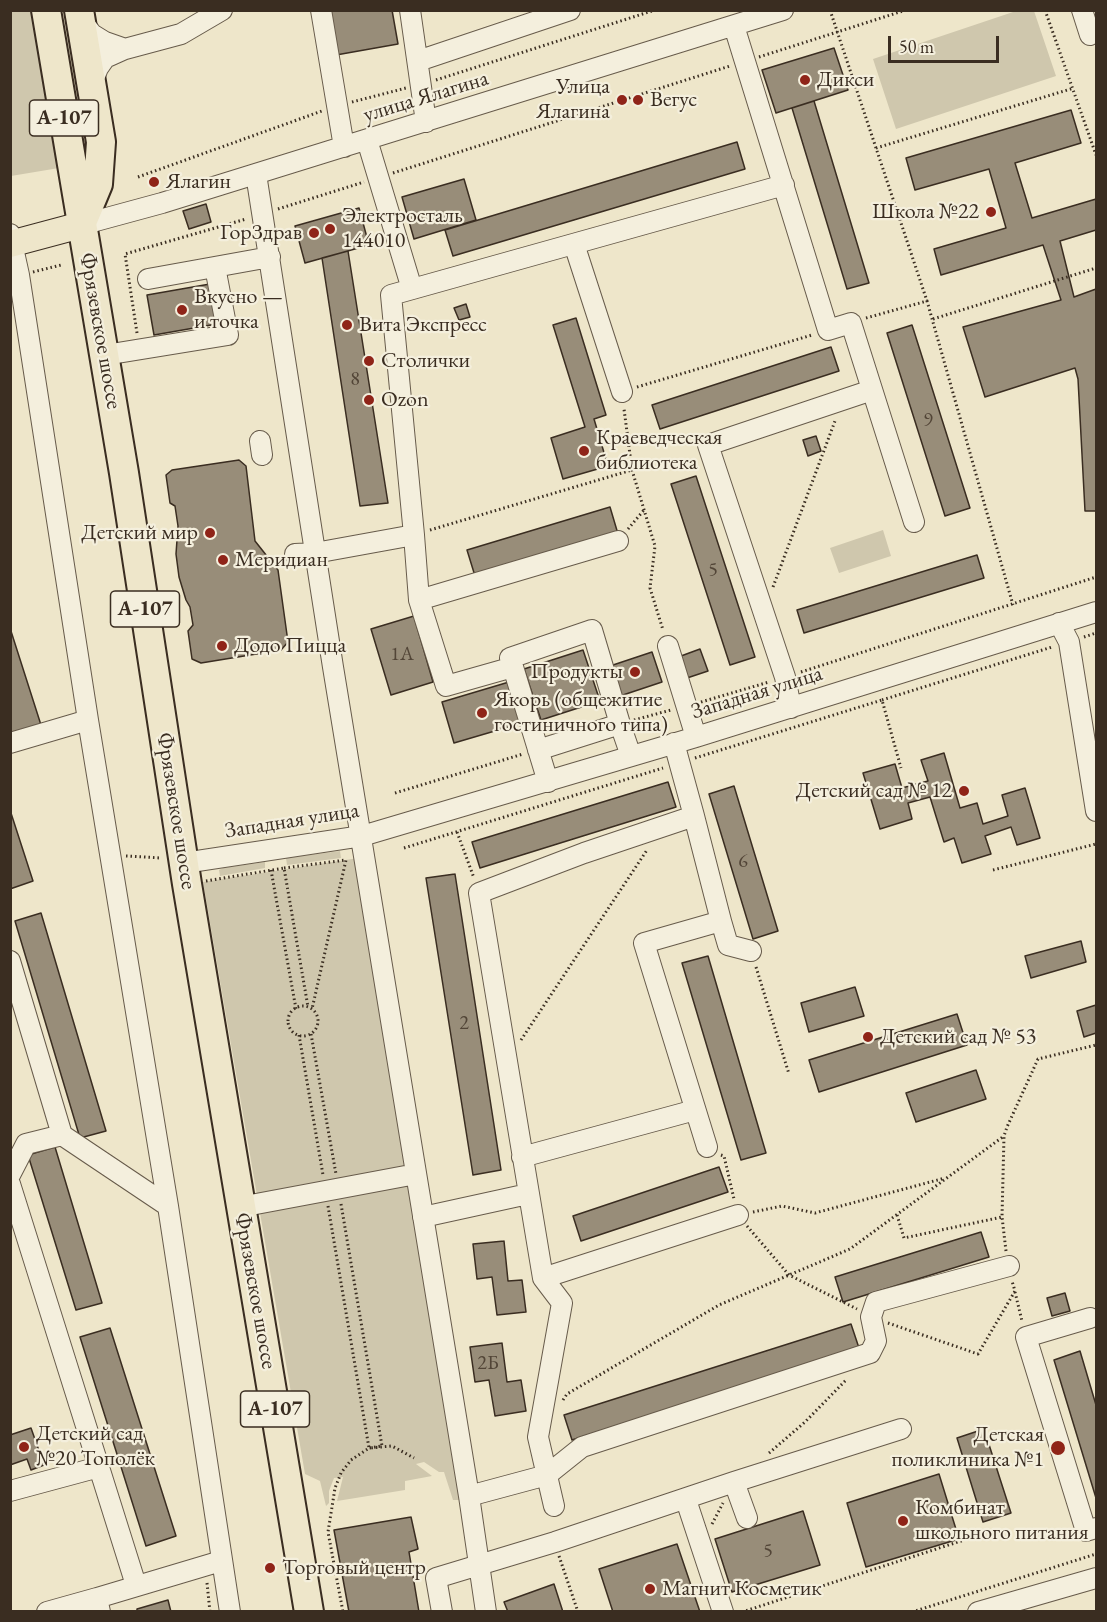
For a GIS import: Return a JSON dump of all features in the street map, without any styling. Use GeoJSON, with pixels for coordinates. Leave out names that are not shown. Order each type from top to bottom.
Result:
{"type":"FeatureCollection","features":[{"type":"Feature","properties":{"kind":"highway","name":"Фрязевское шоссе"},"geometry":{"type":"LineString","coordinates":[[46,10],[105,355],[184,868],[309,1611]]}},
{"type":"Feature","properties":{"kind":"highway"},"geometry":{"type":"LineString","coordinates":[[80,15],[101,142],[98,184],[81,225]]}},
{"type":"Feature","properties":{"kind":"main road"},"geometry":{"type":"LineString","coordinates":[[11,240],[81,225]]}},
{"type":"Feature","properties":{"kind":"street"},"geometry":{"type":"LineString","coordinates":[[92,83],[105,58],[124,48],[181,34],[222,10]]}},
{"type":"Feature","properties":{"kind":"street"},"geometry":{"type":"LineString","coordinates":[[321,10],[344,147]]}},
{"type":"Feature","properties":{"kind":"street"},"geometry":{"type":"LineString","coordinates":[[410,10],[426,122]]}},
{"type":"Feature","properties":{"kind":"street"},"geometry":{"type":"LineString","coordinates":[[417,61],[570,10]]}},
{"type":"Feature","properties":{"kind":"street","name":"улица Ялагина"},"geometry":{"type":"LineString","coordinates":[[81,225],[154,206],[783,10]]}},
{"type":"Feature","properties":{"kind":"street"},"geometry":{"type":"LineString","coordinates":[[1082,10],[1090,35]]}},
{"type":"Feature","properties":{"kind":"street"},"geometry":{"type":"LineString","coordinates":[[80,15],[92,34],[105,42],[124,48]]}},
{"type":"Feature","properties":{"kind":"street"},"geometry":{"type":"LineString","coordinates":[[734,26],[828,330],[851,323],[914,522]]}},
{"type":"Feature","properties":{"kind":"street"},"geometry":{"type":"LineString","coordinates":[[367,140],[412,290]]}},
{"type":"Feature","properties":{"kind":"street"},"geometry":{"type":"LineString","coordinates":[[256,174],[270,257],[305,554],[362,836],[486,1611]]}},
{"type":"Feature","properties":{"kind":"street"},"geometry":{"type":"LineString","coordinates":[[513,667],[446,686],[419,600],[391,295],[784,185]]}},
{"type":"Feature","properties":{"kind":"street"},"geometry":{"type":"LineString","coordinates":[[11,240],[19,275],[88,720],[168,1206],[230,1611]]}},
{"type":"Feature","properties":{"kind":"street"},"geometry":{"type":"LineString","coordinates":[[574,244],[622,392]]}},
{"type":"Feature","properties":{"kind":"street"},"geometry":{"type":"LineString","coordinates":[[148,279],[270,257]]}},
{"type":"Feature","properties":{"kind":"street"},"geometry":{"type":"LineString","coordinates":[[105,355],[228,335],[215,267]]}},
{"type":"Feature","properties":{"kind":"street"},"geometry":{"type":"LineString","coordinates":[[791,708],[785,677],[708,445],[872,390]]}},
{"type":"Feature","properties":{"kind":"street"},"geometry":{"type":"LineString","coordinates":[[305,554],[414,535]]}},
{"type":"Feature","properties":{"kind":"street"},"geometry":{"type":"LineString","coordinates":[[419,600],[618,541]]}},
{"type":"Feature","properties":{"kind":"street","name":"Западная улица"},"geometry":{"type":"LineString","coordinates":[[184,868],[362,836],[696,737],[1096,612]]}},
{"type":"Feature","properties":{"kind":"street"},"geometry":{"type":"LineString","coordinates":[[1059,623],[1069,642],[1096,811]]}},
{"type":"Feature","properties":{"kind":"street"},"geometry":{"type":"LineString","coordinates":[[548,782],[510,658],[592,630],[631,756]]}},
{"type":"Feature","properties":{"kind":"street"},"geometry":{"type":"LineString","coordinates":[[668,646],[696,737]]}},
{"type":"Feature","properties":{"kind":"street"},"geometry":{"type":"LineString","coordinates":[[10,742],[88,720]]}},
{"type":"Feature","properties":{"kind":"street"},"geometry":{"type":"LineString","coordinates":[[538,750],[620,724]]}},
{"type":"Feature","properties":{"kind":"street"},"geometry":{"type":"LineString","coordinates":[[674,743],[728,945],[751,951]]}},
{"type":"Feature","properties":{"kind":"street"},"geometry":{"type":"LineString","coordinates":[[554,1506],[538,1437],[562,1303],[543,1278],[479,893],[584,853],[694,816]]}},
{"type":"Feature","properties":{"kind":"street"},"geometry":{"type":"LineString","coordinates":[[706,1147],[644,944],[721,921]]}},
{"type":"Feature","properties":{"kind":"street"},"geometry":{"type":"LineString","coordinates":[[10,961],[62,1135],[168,1206]]}},
{"type":"Feature","properties":{"kind":"street"},"geometry":{"type":"LineString","coordinates":[[522,1157],[695,1110]]}},
{"type":"Feature","properties":{"kind":"street"},"geometry":{"type":"LineString","coordinates":[[10,1175],[26,1144],[62,1135]]}},
{"type":"Feature","properties":{"kind":"street"},"geometry":{"type":"LineString","coordinates":[[240,1207],[416,1174]]}},
{"type":"Feature","properties":{"kind":"street"},"geometry":{"type":"LineString","coordinates":[[10,1184],[136,1585]]}},
{"type":"Feature","properties":{"kind":"street"},"geometry":{"type":"LineString","coordinates":[[423,1217],[528,1194]]}},
{"type":"Feature","properties":{"kind":"street"},"geometry":{"type":"LineString","coordinates":[[543,1278],[738,1215]]}},
{"type":"Feature","properties":{"kind":"street"},"geometry":{"type":"LineString","coordinates":[[469,1496],[547,1475],[582,1447],[870,1353],[876,1341],[871,1317],[876,1302],[1009,1266]]}},
{"type":"Feature","properties":{"kind":"street"},"geometry":{"type":"LineString","coordinates":[[1090,1318],[1026,1337],[1086,1531],[1096,1528]]}},
{"type":"Feature","properties":{"kind":"street"},"geometry":{"type":"LineString","coordinates":[[442,1611],[436,1578],[555,1542],[901,1429]]}},
{"type":"Feature","properties":{"kind":"street"},"geometry":{"type":"LineString","coordinates":[[10,1491],[99,1467]]}},
{"type":"Feature","properties":{"kind":"street"},"geometry":{"type":"LineString","coordinates":[[734,1482],[747,1518]]}},
{"type":"Feature","properties":{"kind":"street"},"geometry":{"type":"LineString","coordinates":[[686,1500],[723,1611]]}},
{"type":"Feature","properties":{"kind":"street"},"geometry":{"type":"LineString","coordinates":[[47,1611],[99,1605],[136,1585],[221,1561]]}},
{"type":"Feature","properties":{"kind":"street"},"geometry":{"type":"LineString","coordinates":[[978,1611],[1096,1578]]}},
{"type":"Feature","properties":{"kind":"path"},"geometry":{"type":"LineString","coordinates":[[138,177],[336,106],[421,84],[655,10]]}},
{"type":"Feature","properties":{"kind":"path"},"geometry":{"type":"LineString","coordinates":[[830,10],[933,320],[1013,605]]}},
{"type":"Feature","properties":{"kind":"path"},"geometry":{"type":"LineString","coordinates":[[140,348],[125,254],[263,214],[906,10]]}},
{"type":"Feature","properties":{"kind":"path"},"geometry":{"type":"LineString","coordinates":[[1046,10],[1096,155]]}},
{"type":"Feature","properties":{"kind":"path"},"geometry":{"type":"LineString","coordinates":[[876,148],[1074,88]]}},
{"type":"Feature","properties":{"kind":"path"},"geometry":{"type":"LineString","coordinates":[[933,320],[1096,268]]}},
{"type":"Feature","properties":{"kind":"path"},"geometry":{"type":"LineString","coordinates":[[851,323],[927,301]]}},
{"type":"Feature","properties":{"kind":"path"},"geometry":{"type":"LineString","coordinates":[[668,646],[650,588],[655,546],[632,470],[622,392],[828,330]]}},
{"type":"Feature","properties":{"kind":"path"},"geometry":{"type":"LineString","coordinates":[[764,612],[842,400]]}},
{"type":"Feature","properties":{"kind":"path"},"geometry":{"type":"LineString","coordinates":[[414,535],[632,470]]}},
{"type":"Feature","properties":{"kind":"path"},"geometry":{"type":"LineString","coordinates":[[618,541],[644,510]]}},
{"type":"Feature","properties":{"kind":"path"},"geometry":{"type":"LineString","coordinates":[[785,677],[1096,577]]}},
{"type":"Feature","properties":{"kind":"path"},"geometry":{"type":"LineString","coordinates":[[882,700],[1069,642]]}},
{"type":"Feature","properties":{"kind":"path"},"geometry":{"type":"LineString","coordinates":[[395,793],[538,750]]}},
{"type":"Feature","properties":{"kind":"path"},"geometry":{"type":"LineString","coordinates":[[507,1061],[662,826]]}},
{"type":"Feature","properties":{"kind":"path"},"geometry":{"type":"LineString","coordinates":[[457,832],[479,893]]}},
{"type":"Feature","properties":{"kind":"path"},"geometry":{"type":"LineString","coordinates":[[993,870],[1096,844]]}},
{"type":"Feature","properties":{"kind":"path"},"geometry":{"type":"LineString","coordinates":[[110,855],[184,868],[271,870],[346,860],[312,1010]]}},
{"type":"Feature","properties":{"kind":"path"},"geometry":{"type":"LineString","coordinates":[[284,868],[308,1007],[318,1017],[318,1022],[311,1034],[369,1448]]}},
{"type":"Feature","properties":{"kind":"path"},"geometry":{"type":"LineString","coordinates":[[271,870],[296,1009]]}},
{"type":"Feature","properties":{"kind":"path"},"geometry":{"type":"LineString","coordinates":[[751,951],[789,1074]]}},
{"type":"Feature","properties":{"kind":"path"},"geometry":{"type":"LineString","coordinates":[[308,1007],[296,1009],[291,1014],[289,1023],[293,1032],[299,1035],[311,1034]]}},
{"type":"Feature","properties":{"kind":"path"},"geometry":{"type":"LineString","coordinates":[[299,1035],[382,1446],[369,1448],[351,1460],[341,1473],[335,1488],[328,1532],[343,1611]]}},
{"type":"Feature","properties":{"kind":"path"},"geometry":{"type":"LineString","coordinates":[[1026,1337],[1009,1266],[1002,1217],[1004,1136],[1038,1059],[1096,1045]]}},
{"type":"Feature","properties":{"kind":"path"},"geometry":{"type":"LineString","coordinates":[[561,1403],[567,1394],[718,1305],[850,1249],[1004,1136]]}},
{"type":"Feature","properties":{"kind":"path"},"geometry":{"type":"LineString","coordinates":[[706,1147],[723,1156],[738,1215],[789,1275],[871,1317],[978,1354],[1015,1291]]}},
{"type":"Feature","properties":{"kind":"path"},"geometry":{"type":"LineString","coordinates":[[738,1215],[782,1206],[815,1213],[947,1178]]}},
{"type":"Feature","properties":{"kind":"path"},"geometry":{"type":"LineString","coordinates":[[897,1214],[904,1238],[1002,1217]]}},
{"type":"Feature","properties":{"kind":"path"},"geometry":{"type":"LineString","coordinates":[[761,1460],[805,1422],[870,1353]]}},
{"type":"Feature","properties":{"kind":"path"},"geometry":{"type":"LineString","coordinates":[[369,1448],[392,1446],[414,1458]]}},
{"type":"Feature","properties":{"kind":"path"},"geometry":{"type":"LineString","coordinates":[[700,1545],[734,1482]]}},
{"type":"Feature","properties":{"kind":"path"},"geometry":{"type":"LineString","coordinates":[[742,1611],[964,1540]]}},
{"type":"Feature","properties":{"kind":"path"},"geometry":{"type":"LineString","coordinates":[[555,1542],[578,1611]]}},
{"type":"Feature","properties":{"kind":"path"},"geometry":{"type":"LineString","coordinates":[[912,1611],[1096,1554]]}},
{"type":"Feature","properties":{"kind":"shaded area"},"geometry":{"type":"Polygon","coordinates":[[[1019,10],[1034,11],[1056,76],[896,129],[873,59],[1019,10]]]}},
{"type":"Feature","properties":{"kind":"shaded area"},"geometry":{"type":"Polygon","coordinates":[[[11,11],[31,11],[59,168],[11,176],[11,11]]]}},
{"type":"Feature","properties":{"kind":"shaded area"},"geometry":{"type":"Polygon","coordinates":[[[883,530],[891,556],[839,573],[830,548],[883,530]]]}},
{"type":"Feature","properties":{"kind":"shaded area"},"geometry":{"type":"Polygon","coordinates":[[[340,851],[341,858],[287,865],[286,858],[340,851]]]}},
{"type":"Feature","properties":{"kind":"shaded area"},"geometry":{"type":"Polygon","coordinates":[[[365,857],[460,1500],[453,1500],[444,1472],[439,1472],[424,1462],[416,1464],[432,1476],[405,1481],[405,1490],[337,1501],[343,1477],[334,1478],[329,1491],[329,1503],[326,1506],[320,1481],[305,1474],[203,882],[365,857]]]}},
{"type":"Feature","properties":{"kind":"shaded area"},"geometry":{"type":"Polygon","coordinates":[[[265,862],[265,868],[220,876],[219,870],[223,868],[265,862]]]}},
{"type":"Feature","properties":{"kind":"building"},"geometry":{"type":"Polygon","coordinates":[[[329,10],[392,10],[398,44],[336,55],[329,10]]]}},
{"type":"Feature","properties":{"kind":"building","name":"Дикси"},"geometry":{"type":"Polygon","coordinates":[[[834,48],[848,90],[776,113],[762,70],[834,48]]]}},
{"type":"Feature","properties":{"kind":"building"},"geometry":{"type":"Polygon","coordinates":[[[814,101],[869,283],[847,289],[792,108],[814,101]]]}},
{"type":"Feature","properties":{"kind":"building"},"geometry":{"type":"Polygon","coordinates":[[[1071,110],[1081,143],[1015,163],[1032,218],[1096,199],[1096,230],[1060,241],[1074,297],[1096,289],[1096,511],[1085,511],[1078,379],[1075,368],[985,397],[963,327],[1061,300],[1043,245],[941,275],[934,249],[1006,228],[989,169],[915,190],[906,158],[1071,110]]]}},
{"type":"Feature","properties":{"kind":"building"},"geometry":{"type":"Polygon","coordinates":[[[737,142],[745,169],[453,256],[445,230],[737,142]]]}},
{"type":"Feature","properties":{"kind":"building"},"geometry":{"type":"Polygon","coordinates":[[[464,179],[476,220],[414,239],[402,197],[464,179]]]}},
{"type":"Feature","properties":{"kind":"building"},"geometry":{"type":"Polygon","coordinates":[[[206,204],[211,222],[189,229],[183,211],[206,204]]]}},
{"type":"Feature","properties":{"kind":"building"},"geometry":{"type":"Polygon","coordinates":[[[359,208],[369,245],[305,263],[295,226],[359,208]]]}},
{"type":"Feature","properties":{"kind":"building"},"geometry":{"type":"Polygon","coordinates":[[[348,251],[388,503],[360,506],[322,258],[348,251]]]}},
{"type":"Feature","properties":{"kind":"building","name":"Вкусно — и точка"},"geometry":{"type":"Polygon","coordinates":[[[210,284],[217,324],[154,335],[147,295],[210,284]]]}},
{"type":"Feature","properties":{"kind":"building"},"geometry":{"type":"Polygon","coordinates":[[[466,304],[470,317],[459,320],[454,308],[466,304]]]}},
{"type":"Feature","properties":{"kind":"building"},"geometry":{"type":"Polygon","coordinates":[[[576,318],[606,415],[594,419],[608,466],[563,479],[551,438],[585,427],[553,325],[576,318]]]}},
{"type":"Feature","properties":{"kind":"building"},"geometry":{"type":"Polygon","coordinates":[[[912,325],[970,508],[945,516],[887,333],[912,325]]]}},
{"type":"Feature","properties":{"kind":"building"},"geometry":{"type":"Polygon","coordinates":[[[831,347],[839,371],[660,429],[652,405],[831,347]]]}},
{"type":"Feature","properties":{"kind":"building"},"geometry":{"type":"Polygon","coordinates":[[[816,436],[821,451],[808,456],[803,440],[816,436]]]}},
{"type":"Feature","properties":{"kind":"building","name":"Меридиан"},"geometry":{"type":"Polygon","coordinates":[[[239,460],[246,466],[255,541],[278,570],[288,642],[281,650],[201,663],[192,659],[188,631],[193,625],[190,607],[179,577],[176,554],[178,526],[175,506],[170,503],[166,475],[172,470],[239,460]]]}},
{"type":"Feature","properties":{"kind":"building"},"geometry":{"type":"Polygon","coordinates":[[[696,476],[755,657],[730,665],[671,484],[696,476]]]}},
{"type":"Feature","properties":{"kind":"building"},"geometry":{"type":"Polygon","coordinates":[[[610,507],[618,534],[475,576],[467,550],[610,507]]]}},
{"type":"Feature","properties":{"kind":"building"},"geometry":{"type":"Polygon","coordinates":[[[977,555],[984,578],[804,633],[797,610],[977,555]]]}},
{"type":"Feature","properties":{"kind":"building"},"geometry":{"type":"Polygon","coordinates":[[[414,616],[433,682],[391,695],[371,629],[414,616]]]}},
{"type":"Feature","properties":{"kind":"building"},"geometry":{"type":"Polygon","coordinates":[[[10,628],[41,725],[12,734],[10,730],[10,628]]]}},
{"type":"Feature","properties":{"kind":"building"},"geometry":{"type":"Polygon","coordinates":[[[700,649],[708,671],[687,678],[681,656],[700,649]]]}},
{"type":"Feature","properties":{"kind":"building"},"geometry":{"type":"Polygon","coordinates":[[[583,650],[600,701],[541,720],[524,669],[583,650]]]}},
{"type":"Feature","properties":{"kind":"building"},"geometry":{"type":"Polygon","coordinates":[[[652,652],[662,682],[617,697],[607,667],[652,652]]]}},
{"type":"Feature","properties":{"kind":"building","name":"Якорь (общежитие гостиничного типа)"},"geometry":{"type":"Polygon","coordinates":[[[509,682],[522,723],[454,743],[442,702],[509,682]]]}},
{"type":"Feature","properties":{"kind":"building"},"geometry":{"type":"Polygon","coordinates":[[[944,753],[960,808],[977,803],[983,824],[1008,816],[1002,795],[1025,788],[1040,838],[1017,845],[1011,827],[985,836],[991,854],[962,863],[954,838],[944,842],[930,797],[908,803],[912,819],[880,829],[863,773],[895,764],[902,788],[928,781],[921,760],[944,753]]]}},
{"type":"Feature","properties":{"kind":"building"},"geometry":{"type":"Polygon","coordinates":[[[668,782],[676,807],[480,868],[472,842],[668,782]]]}},
{"type":"Feature","properties":{"kind":"building"},"geometry":{"type":"Polygon","coordinates":[[[734,786],[778,931],[753,939],[709,794],[734,786]]]}},
{"type":"Feature","properties":{"kind":"building"},"geometry":{"type":"Polygon","coordinates":[[[10,810],[33,881],[10,889],[10,810]]]}},
{"type":"Feature","properties":{"kind":"building"},"geometry":{"type":"Polygon","coordinates":[[[455,874],[501,1170],[473,1175],[426,878],[455,874]]]}},
{"type":"Feature","properties":{"kind":"building"},"geometry":{"type":"Polygon","coordinates":[[[41,913],[106,1131],[80,1138],[15,921],[41,913]]]}},
{"type":"Feature","properties":{"kind":"building"},"geometry":{"type":"Polygon","coordinates":[[[1081,941],[1086,962],[1031,978],[1025,956],[1081,941]]]}},
{"type":"Feature","properties":{"kind":"building"},"geometry":{"type":"Polygon","coordinates":[[[708,956],[766,1153],[741,1160],[682,963],[708,956]]]}},
{"type":"Feature","properties":{"kind":"building"},"geometry":{"type":"Polygon","coordinates":[[[855,987],[864,1016],[809,1032],[801,1003],[855,987]]]}},
{"type":"Feature","properties":{"kind":"building"},"geometry":{"type":"Polygon","coordinates":[[[1096,1005],[1096,1033],[1084,1037],[1077,1011],[1096,1005]]]}},
{"type":"Feature","properties":{"kind":"building"},"geometry":{"type":"Polygon","coordinates":[[[957,1014],[967,1045],[819,1092],[809,1060],[957,1014]]]}},
{"type":"Feature","properties":{"kind":"building"},"geometry":{"type":"Polygon","coordinates":[[[976,1070],[986,1099],[916,1122],[906,1093],[976,1070]]]}},
{"type":"Feature","properties":{"kind":"building"},"geometry":{"type":"Polygon","coordinates":[[[55,1147],[102,1303],[76,1310],[28,1155],[55,1147]]]}},
{"type":"Feature","properties":{"kind":"building"},"geometry":{"type":"Polygon","coordinates":[[[719,1167],[728,1192],[581,1241],[573,1216],[719,1167]]]}},
{"type":"Feature","properties":{"kind":"building"},"geometry":{"type":"Polygon","coordinates":[[[981,1232],[989,1257],[843,1302],[835,1277],[981,1232]]]}},
{"type":"Feature","properties":{"kind":"building"},"geometry":{"type":"Polygon","coordinates":[[[504,1241],[508,1281],[522,1280],[526,1312],[497,1315],[492,1277],[477,1279],[473,1244],[504,1241]]]}},
{"type":"Feature","properties":{"kind":"building"},"geometry":{"type":"Polygon","coordinates":[[[1065,1293],[1070,1311],[1052,1316],[1047,1298],[1065,1293]]]}},
{"type":"Feature","properties":{"kind":"building"},"geometry":{"type":"Polygon","coordinates":[[[851,1324],[859,1348],[572,1440],[564,1415],[851,1324]]]}},
{"type":"Feature","properties":{"kind":"building"},"geometry":{"type":"Polygon","coordinates":[[[110,1328],[176,1536],[146,1546],[80,1337],[110,1328]]]}},
{"type":"Feature","properties":{"kind":"building"},"geometry":{"type":"Polygon","coordinates":[[[502,1343],[507,1382],[521,1380],[526,1411],[495,1416],[489,1380],[475,1382],[470,1347],[502,1343]]]}},
{"type":"Feature","properties":{"kind":"building"},"geometry":{"type":"Polygon","coordinates":[[[1080,1351],[1096,1405],[1096,1498],[1054,1360],[1080,1351]]]}},
{"type":"Feature","properties":{"kind":"building","name":"Детский сад №20 Тополёк"},"geometry":{"type":"Polygon","coordinates":[[[31,1428],[44,1465],[31,1470],[27,1459],[10,1465],[10,1435],[31,1428]]]}},
{"type":"Feature","properties":{"kind":"building"},"geometry":{"type":"Polygon","coordinates":[[[984,1429],[1011,1513],[983,1522],[957,1438],[984,1429]]]}},
{"type":"Feature","properties":{"kind":"building","name":"Комбинат школьного питания"},"geometry":{"type":"Polygon","coordinates":[[[939,1474],[959,1539],[866,1567],[847,1503],[939,1474]]]}},
{"type":"Feature","properties":{"kind":"building"},"geometry":{"type":"Polygon","coordinates":[[[803,1511],[820,1565],[732,1592],[715,1539],[803,1511]]]}},
{"type":"Feature","properties":{"kind":"building"},"geometry":{"type":"Polygon","coordinates":[[[411,1517],[418,1549],[409,1552],[419,1612],[349,1612],[334,1530],[411,1517]]]}},
{"type":"Feature","properties":{"kind":"building"},"geometry":{"type":"Polygon","coordinates":[[[677,1544],[700,1612],[613,1612],[599,1569],[677,1544]]]}},
{"type":"Feature","properties":{"kind":"building"},"geometry":{"type":"Polygon","coordinates":[[[554,1584],[563,1612],[508,1612],[504,1602],[554,1584]]]}},
{"type":"Feature","properties":{"kind":"building"},"geometry":{"type":"Polygon","coordinates":[[[168,1600],[171,1612],[137,1612],[137,1609],[168,1600]]]}},
{"type":"Feature","properties":{"kind":"place","name":"Дикси"},"geometry":{"type":"Point","coordinates":[805,80]}},
{"type":"Feature","properties":{"kind":"place","name":"Улица Ялагина"},"geometry":{"type":"Point","coordinates":[622,100]}},
{"type":"Feature","properties":{"kind":"place","name":"Вегус"},"geometry":{"type":"Point","coordinates":[638,100]}},
{"type":"Feature","properties":{"kind":"place","name":"Ялагин"},"geometry":{"type":"Point","coordinates":[154,182]}},
{"type":"Feature","properties":{"kind":"place","name":"Школа №22"},"geometry":{"type":"Point","coordinates":[991,212]}},
{"type":"Feature","properties":{"kind":"place","name":"Электросталь 144010"},"geometry":{"type":"Point","coordinates":[330,229]}},
{"type":"Feature","properties":{"kind":"place","name":"ГорЗдрав"},"geometry":{"type":"Point","coordinates":[314,233]}},
{"type":"Feature","properties":{"kind":"place","name":"Вкусно — и точка"},"geometry":{"type":"Point","coordinates":[182,310]}},
{"type":"Feature","properties":{"kind":"place","name":"Вита Экспресс"},"geometry":{"type":"Point","coordinates":[347,325]}},
{"type":"Feature","properties":{"kind":"place","name":"Столички"},"geometry":{"type":"Point","coordinates":[369,361]}},
{"type":"Feature","properties":{"kind":"place","name":"Ozon"},"geometry":{"type":"Point","coordinates":[369,400]}},
{"type":"Feature","properties":{"kind":"place","name":"Краеведческая библиотека"},"geometry":{"type":"Point","coordinates":[584,451]}},
{"type":"Feature","properties":{"kind":"place","name":"Детский мир"},"geometry":{"type":"Point","coordinates":[210,533]}},
{"type":"Feature","properties":{"kind":"place","name":"Меридиан"},"geometry":{"type":"Point","coordinates":[223,560]}},
{"type":"Feature","properties":{"kind":"place","name":"Додо Пицца"},"geometry":{"type":"Point","coordinates":[222,646]}},
{"type":"Feature","properties":{"kind":"place","name":"Продукты"},"geometry":{"type":"Point","coordinates":[635,672]}},
{"type":"Feature","properties":{"kind":"place","name":"Якорь (общежитие гостиничного типа)"},"geometry":{"type":"Point","coordinates":[482,713]}},
{"type":"Feature","properties":{"kind":"place","name":"Детский сад № 12"},"geometry":{"type":"Point","coordinates":[964,791]}},
{"type":"Feature","properties":{"kind":"place","name":"Детский сад № 53"},"geometry":{"type":"Point","coordinates":[868,1037]}},
{"type":"Feature","properties":{"kind":"place","name":"Детский сад №20 Тополёк"},"geometry":{"type":"Point","coordinates":[24,1447]}},
{"type":"Feature","properties":{"kind":"place","name":"Детская поликлиника №1"},"geometry":{"type":"Point","coordinates":[1058,1448]}},
{"type":"Feature","properties":{"kind":"place","name":"Комбинат школьного питания"},"geometry":{"type":"Point","coordinates":[903,1521]}},
{"type":"Feature","properties":{"kind":"place","name":"Торговый центр"},"geometry":{"type":"Point","coordinates":[270,1568]}},
{"type":"Feature","properties":{"kind":"place","name":"Магнит Косметик"},"geometry":{"type":"Point","coordinates":[650,1589]}}]}
